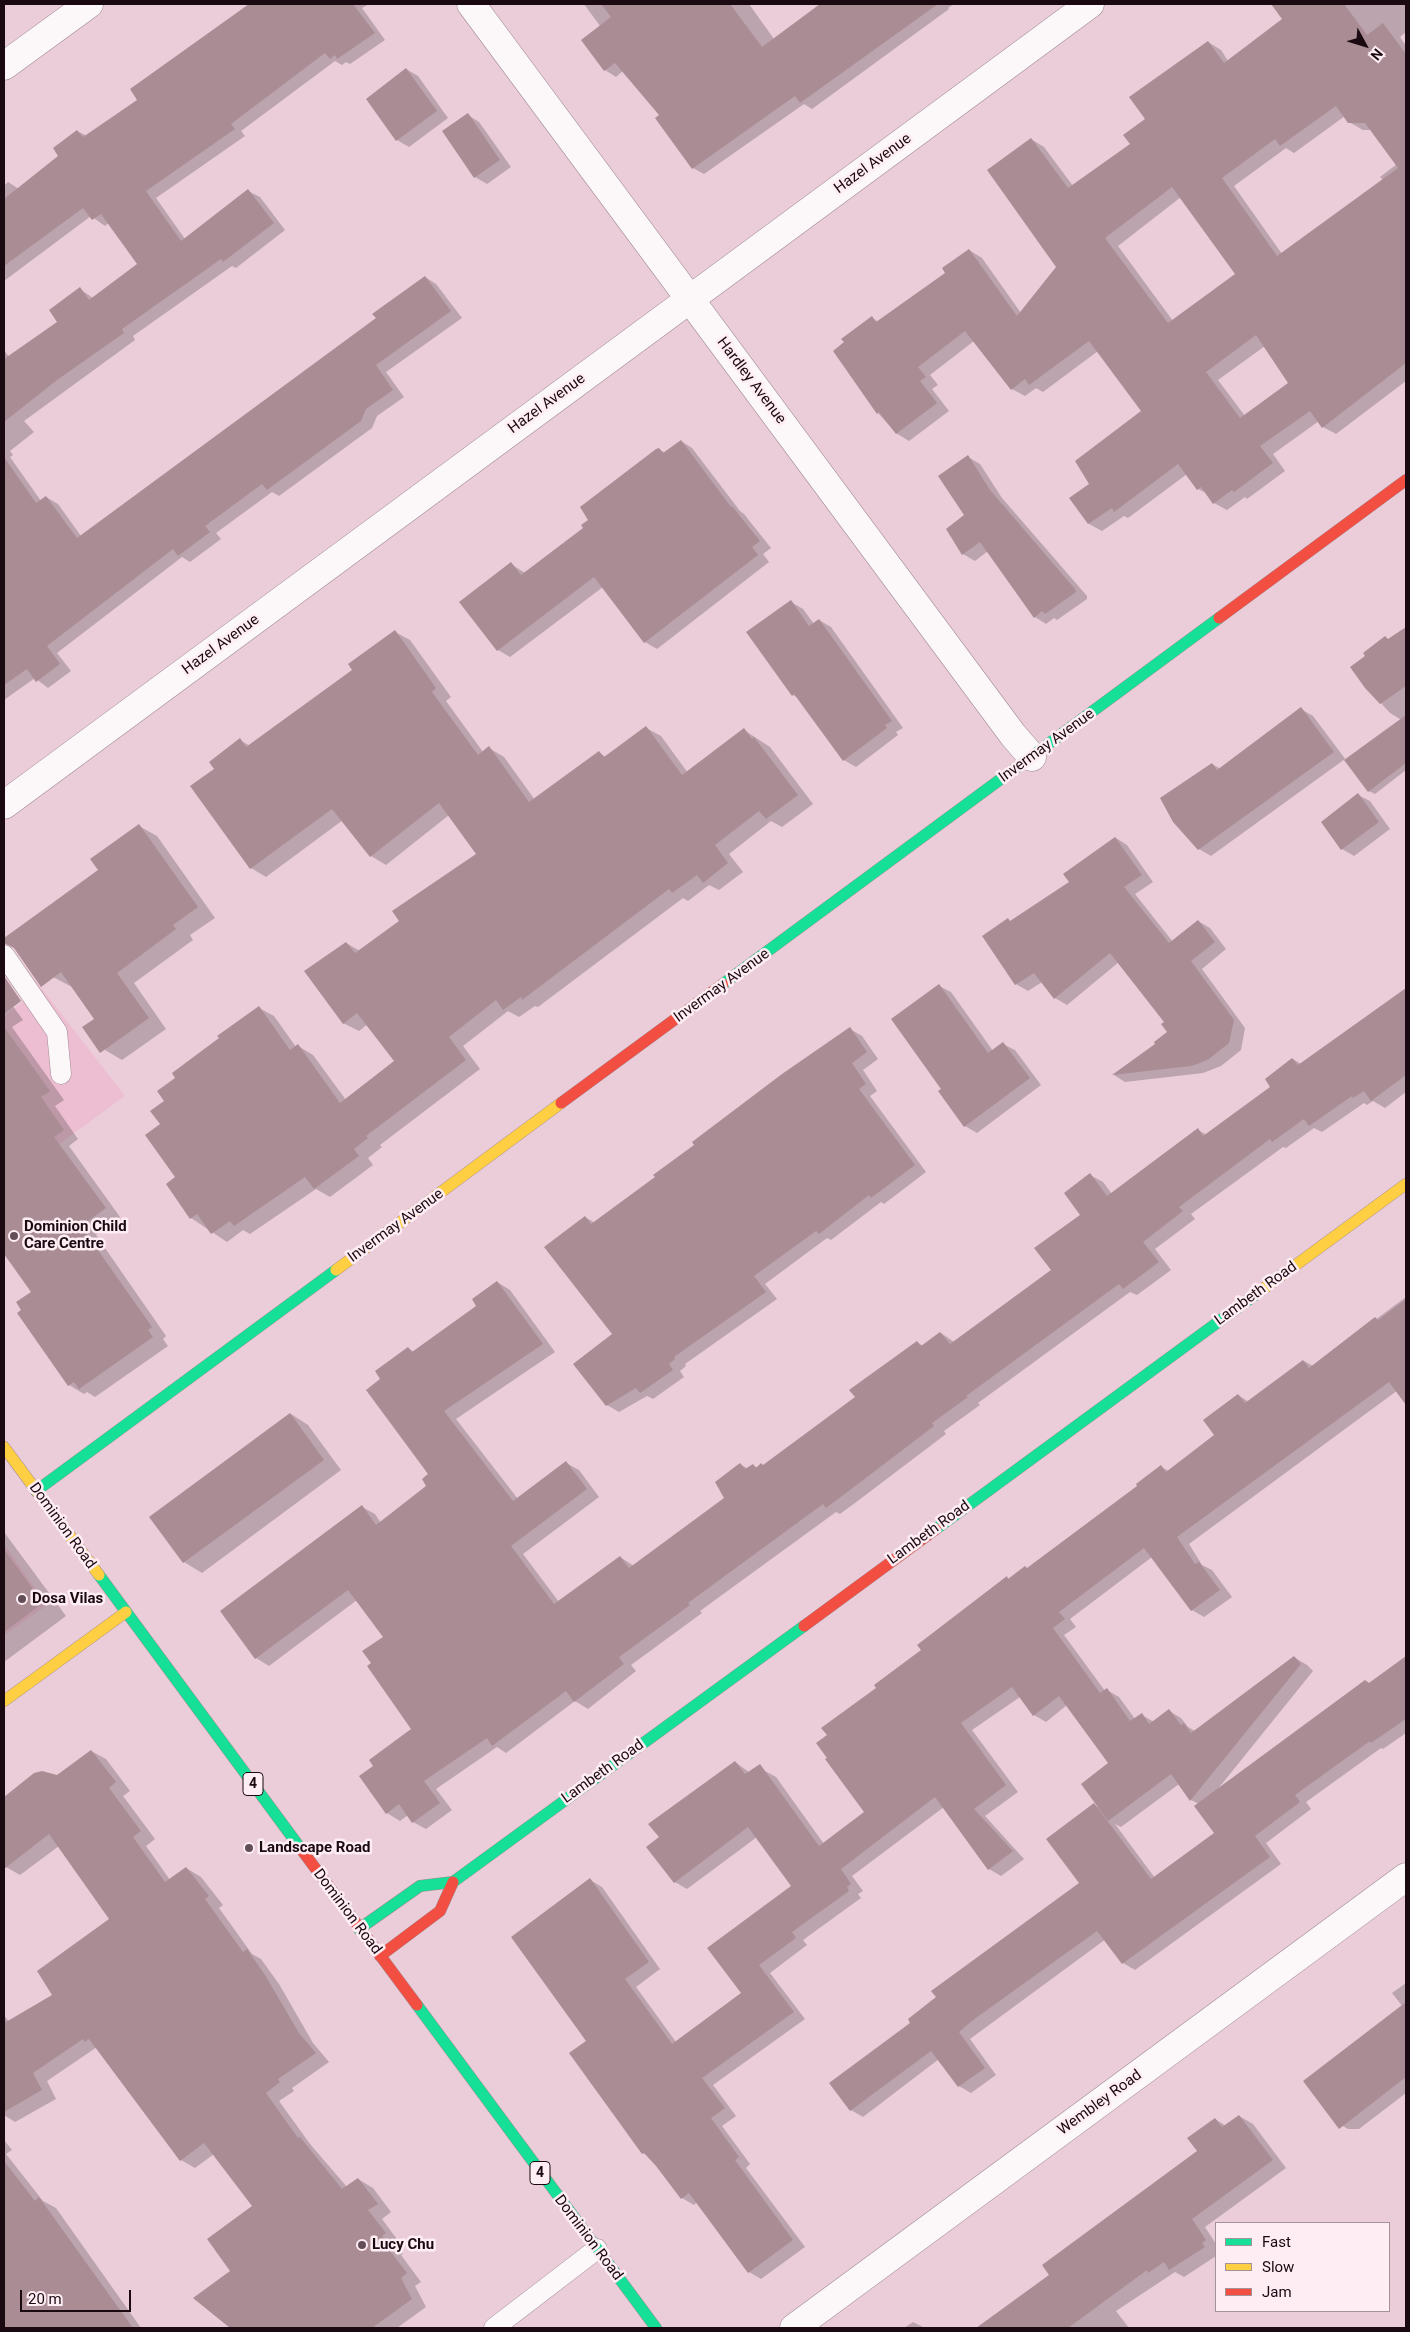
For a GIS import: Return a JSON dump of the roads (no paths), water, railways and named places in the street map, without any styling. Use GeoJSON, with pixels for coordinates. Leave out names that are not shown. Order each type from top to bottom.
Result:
{"type":"FeatureCollection","features":[{"type":"Feature","properties":{"kind":"street"},"geometry":{"type":"LineString","coordinates":[[4,66],[89,4]]}},
{"type":"Feature","properties":{"kind":"street","name":"Hardley Avenue"},"geometry":{"type":"LineString","coordinates":[[471,4],[1013,735],[1032,757]]}},
{"type":"Feature","properties":{"kind":"street","name":"Hazel Avenue"},"geometry":{"type":"LineString","coordinates":[[4,805],[1090,4]]}},
{"type":"Feature","properties":{"kind":"street","name":"Invermay Avenue"},"geometry":{"type":"LineString","coordinates":[[36,1491],[1406,480]]}},
{"type":"Feature","properties":{"kind":"street","name":"Lambeth Road"},"geometry":{"type":"LineString","coordinates":[[359,1929],[420,1886],[453,1882],[1406,1184]]}},
{"type":"Feature","properties":{"kind":"street","name":"Dominion Road"},"geometry":{"type":"LineString","coordinates":[[4,1447],[656,2328]]}},
{"type":"Feature","properties":{"kind":"street"},"geometry":{"type":"LineString","coordinates":[[4,1701],[126,1612]]}},
{"type":"Feature","properties":{"kind":"street","name":"Wembley Road"},"geometry":{"type":"LineString","coordinates":[[794,2328],[1406,1877]]}},
{"type":"Feature","properties":{"kind":"street","name":"Lambeth Road"},"geometry":{"type":"LineString","coordinates":[[380,1956],[440,1911],[453,1882]]}},
{"type":"Feature","properties":{"kind":"lane"},"geometry":{"type":"LineString","coordinates":[[4,955],[58,1032],[60,1074]]}},
{"type":"Feature","properties":{"kind":"lane"},"geometry":{"type":"LineString","coordinates":[[494,2328],[597,2249]]}},
{"type":"Feature","properties":{"kind":"place","name":"Dominion Child Care Centre"},"geometry":{"type":"Point","coordinates":[14,1236]}},
{"type":"Feature","properties":{"kind":"place","name":"Dosa Vilas"},"geometry":{"type":"Point","coordinates":[22,1599]}},
{"type":"Feature","properties":{"kind":"place","name":"Landscape Road"},"geometry":{"type":"Point","coordinates":[249,1848]}},
{"type":"Feature","properties":{"kind":"place","name":"Lucy Chu"},"geometry":{"type":"Point","coordinates":[362,2245]}}]}
